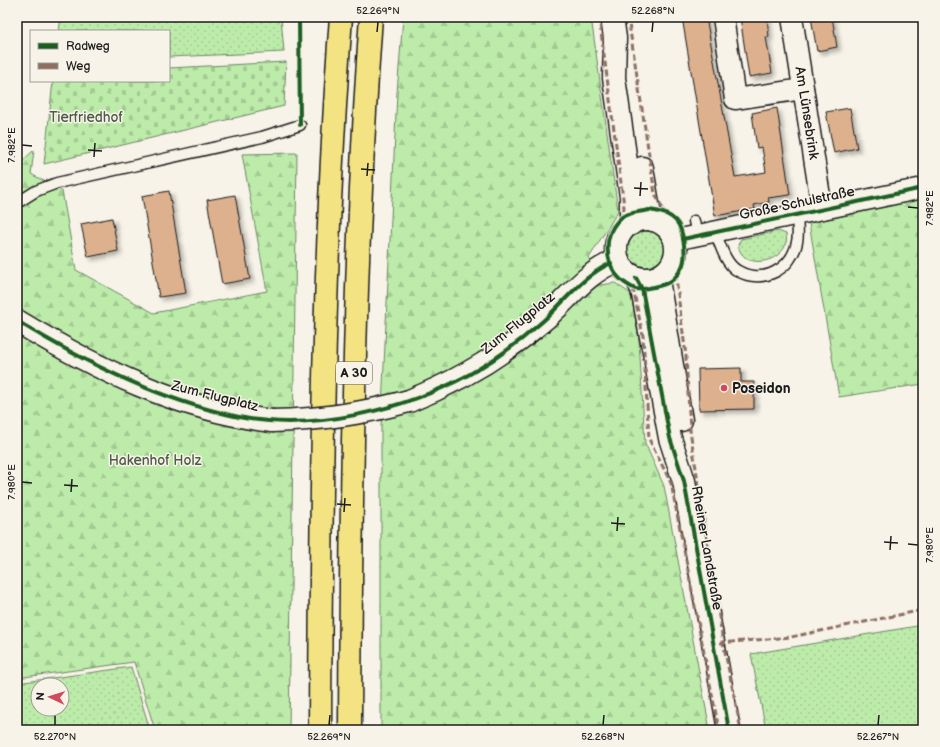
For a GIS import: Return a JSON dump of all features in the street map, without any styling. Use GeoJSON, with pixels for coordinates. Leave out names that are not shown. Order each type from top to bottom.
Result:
{"type":"FeatureCollection","features":[{"type":"Feature","properties":{"kind":"highway","name":"A 30"},"geometry":{"type":"LineString","coordinates":[[320,730],[321,535],[326,307],[336,87],[341,17]]}},
{"type":"Feature","properties":{"kind":"highway","name":"A 30"},"geometry":{"type":"LineString","coordinates":[[350,730],[353,384],[366,87],[371,17]]}},
{"type":"Feature","properties":{"kind":"street"},"geometry":{"type":"LineString","coordinates":[[612,17],[615,38],[614,78],[631,197],[631,224]]}},
{"type":"Feature","properties":{"kind":"street"},"geometry":{"type":"LineString","coordinates":[[723,17],[735,99],[803,89]]}},
{"type":"Feature","properties":{"kind":"street","name":"Am Lünsebrink"},"geometry":{"type":"LineString","coordinates":[[792,17],[822,209]]}},
{"type":"Feature","properties":{"kind":"street"},"geometry":{"type":"LineString","coordinates":[[615,38],[628,76],[648,210],[652,220]]}},
{"type":"Feature","properties":{"kind":"street","name":"Große Schulstraße"},"geometry":{"type":"LineString","coordinates":[[675,240],[702,229],[797,214],[923,188]]}},
{"type":"Feature","properties":{"kind":"street"},"geometry":{"type":"LineString","coordinates":[[637,220],[652,220],[667,227],[675,240],[676,250],[674,261],[660,276],[653,278],[636,278],[629,274],[618,260],[616,250],[618,240],[623,230],[637,220]]}},
{"type":"Feature","properties":{"kind":"street","name":"Zum Flugplatz"},"geometry":{"type":"LineString","coordinates":[[17,321],[63,349],[130,382],[188,404],[240,417],[272,420],[310,420],[339,417],[371,411],[409,401],[470,374],[508,349],[542,321],[599,268],[618,260]]}},
{"type":"Feature","properties":{"kind":"street","name":"Rheiner Landstraße"},"geometry":{"type":"LineString","coordinates":[[660,276],[659,286],[684,434],[684,481]]}},
{"type":"Feature","properties":{"kind":"street","name":"Rheiner Landstraße"},"geometry":{"type":"LineString","coordinates":[[636,278],[642,289],[670,438],[684,481],[729,730]]}},
{"type":"Feature","properties":{"kind":"lane"},"geometry":{"type":"LineString","coordinates":[[17,203],[36,191],[57,183],[262,137],[300,125]]}},
{"type":"Feature","properties":{"kind":"lane"},"geometry":{"type":"LineString","coordinates":[[702,229],[737,271],[756,277],[775,273],[789,261],[798,242],[797,214]]}},
{"type":"Feature","properties":{"kind":"green space"},"geometry":{"type":"Polygon","coordinates":[[[61,17],[281,17],[284,52],[170,57],[170,30],[59,30],[61,17]]]}},
{"type":"Feature","properties":{"kind":"green space"},"geometry":{"type":"Polygon","coordinates":[[[403,17],[591,17],[618,211],[589,258],[600,285],[615,283],[631,294],[639,340],[645,443],[664,486],[710,730],[381,730],[381,428],[397,93],[403,17]]]}},
{"type":"Feature","properties":{"kind":"green space","name":"Tierfriedhof"},"geometry":{"type":"Polygon","coordinates":[[[286,62],[284,106],[44,164],[53,82],[170,82],[170,68],[286,62]]]}},
{"type":"Feature","properties":{"kind":"green space","name":"Hakenhof Holz"},"geometry":{"type":"Polygon","coordinates":[[[34,150],[31,174],[62,191],[76,270],[154,313],[267,291],[242,154],[297,153],[289,730],[155,730],[134,662],[17,678],[17,166],[34,150]]]}},
{"type":"Feature","properties":{"kind":"green space"},"geometry":{"type":"Polygon","coordinates":[[[923,198],[923,384],[839,397],[809,223],[923,198]]]}},
{"type":"Feature","properties":{"kind":"green space"},"geometry":{"type":"Polygon","coordinates":[[[642,231],[650,231],[657,234],[662,239],[665,250],[662,261],[657,266],[650,269],[642,269],[635,266],[630,261],[627,254],[627,246],[630,239],[635,234],[642,231]]]}},
{"type":"Feature","properties":{"kind":"green space"},"geometry":{"type":"Polygon","coordinates":[[[778,231],[786,234],[786,243],[782,251],[775,257],[757,261],[748,259],[742,254],[738,245],[741,239],[778,231]]]}},
{"type":"Feature","properties":{"kind":"green space"},"geometry":{"type":"Polygon","coordinates":[[[923,625],[923,730],[766,730],[751,654],[923,625]]]}},
{"type":"Feature","properties":{"kind":"green space"},"geometry":{"type":"Polygon","coordinates":[[[131,667],[150,730],[17,730],[17,683],[30,681],[30,717],[70,717],[70,677],[60,677],[131,667]]]}},
{"type":"Feature","properties":{"kind":"building"},"geometry":{"type":"Polygon","coordinates":[[[682,17],[706,17],[735,177],[766,172],[762,147],[757,148],[752,113],[777,108],[790,195],[768,198],[769,202],[754,205],[755,209],[715,216],[682,17]]]}},
{"type":"Feature","properties":{"kind":"building"},"geometry":{"type":"Polygon","coordinates":[[[740,17],[767,17],[769,37],[766,37],[772,73],[749,77],[740,17]]]}},
{"type":"Feature","properties":{"kind":"building"},"geometry":{"type":"Polygon","coordinates":[[[811,17],[832,17],[837,47],[817,51],[811,17]]]}},
{"type":"Feature","properties":{"kind":"building"},"geometry":{"type":"Polygon","coordinates":[[[850,108],[857,148],[834,153],[826,112],[850,108]]]}},
{"type":"Feature","properties":{"kind":"building"},"geometry":{"type":"Polygon","coordinates":[[[169,191],[186,293],[159,297],[142,196],[169,191]]]}},
{"type":"Feature","properties":{"kind":"building"},"geometry":{"type":"Polygon","coordinates":[[[235,195],[250,279],[222,284],[207,200],[235,195]]]}},
{"type":"Feature","properties":{"kind":"building"},"geometry":{"type":"Polygon","coordinates":[[[112,218],[118,251],[88,257],[81,224],[112,218]]]}},
{"type":"Feature","properties":{"kind":"building"},"geometry":{"type":"Polygon","coordinates":[[[741,368],[741,382],[754,382],[754,409],[699,410],[698,369],[741,368]]]}},
{"type":"Feature","properties":{"kind":"marked path"},"geometry":{"type":"LineString","coordinates":[[599,17],[623,198],[624,208],[622,218]]}},
{"type":"Feature","properties":{"kind":"marked path"},"geometry":{"type":"LineString","coordinates":[[628,17],[655,194],[665,213]]}},
{"type":"Feature","properties":{"kind":"marked path"},"geometry":{"type":"LineString","coordinates":[[678,275],[676,279],[686,356],[690,430],[723,642],[741,730]]}},
{"type":"Feature","properties":{"kind":"marked path"},"geometry":{"type":"LineString","coordinates":[[633,288],[643,336],[649,439],[671,483],[719,730]]}},
{"type":"Feature","properties":{"kind":"marked path"},"geometry":{"type":"LineString","coordinates":[[720,643],[791,637],[923,610]]}},
{"type":"Feature","properties":{"kind":"cycle path"},"geometry":{"type":"LineString","coordinates":[[299,17],[300,125]]}},
{"type":"Feature","properties":{"kind":"cycle path"},"geometry":{"type":"LineString","coordinates":[[683,239],[923,188]]}},
{"type":"Feature","properties":{"kind":"cycle path"},"geometry":{"type":"LineString","coordinates":[[649,210],[667,214],[679,225],[684,244],[684,263],[677,276],[668,283],[659,286],[636,289],[618,277],[613,269],[609,260],[608,241],[615,224],[622,217],[631,213],[649,210]]}},
{"type":"Feature","properties":{"kind":"cycle path"},"geometry":{"type":"LineString","coordinates":[[17,321],[96,365],[180,401],[239,417],[267,421],[297,422],[358,415],[388,407],[417,398],[470,374],[517,343],[543,321],[583,282],[601,268],[611,263]]}},
{"type":"Feature","properties":{"kind":"cycle path"},"geometry":{"type":"LineString","coordinates":[[636,278],[642,289],[670,438],[684,481],[729,730]]}},
{"type":"Feature","properties":{"kind":"place","name":"Poseidon"},"geometry":{"type":"Point","coordinates":[724,388]}}]}
